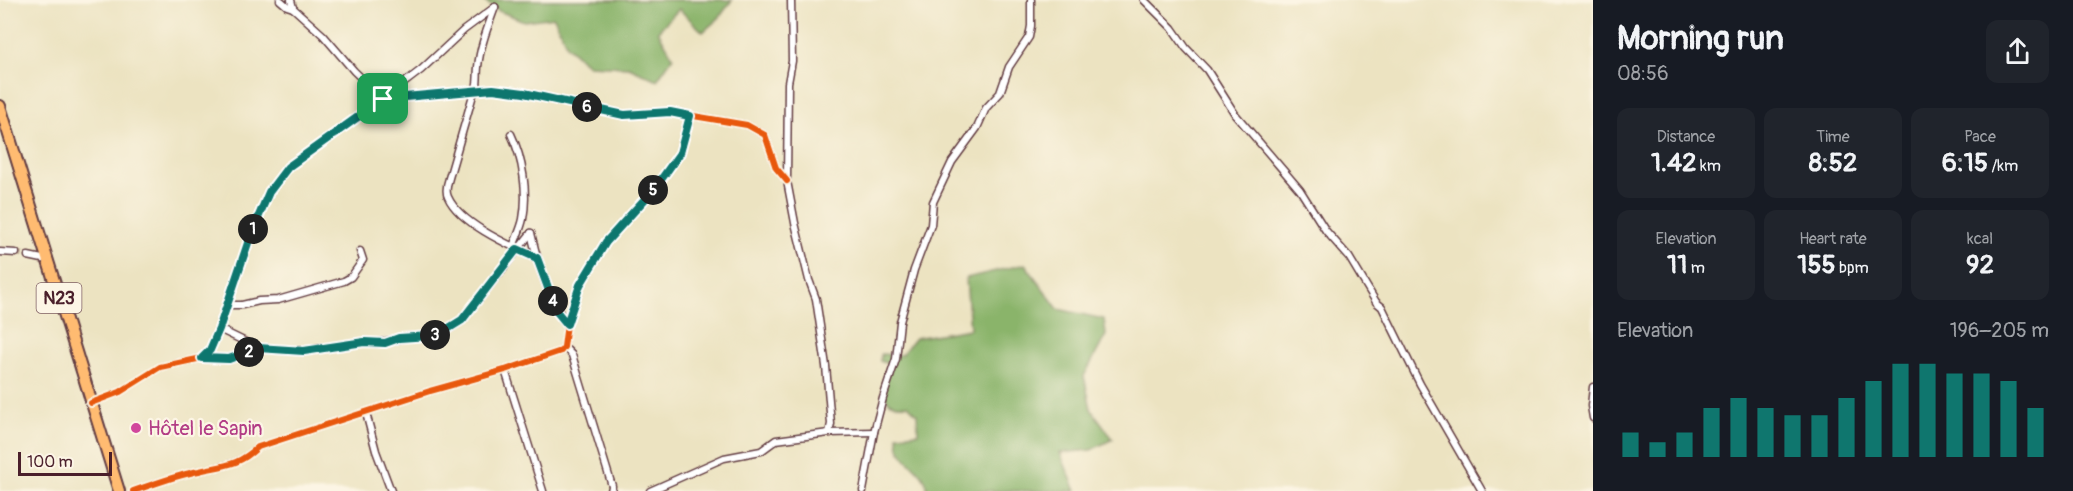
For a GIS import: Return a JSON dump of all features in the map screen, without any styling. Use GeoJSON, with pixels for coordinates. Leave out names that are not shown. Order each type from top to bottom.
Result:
{"type":"FeatureCollection","features":[{"type":"Feature","properties":{"kind":"highway","name":"N23"},"geometry":{"type":"LineString","coordinates":[[0,106],[118,491]]}},
{"type":"Feature","properties":{"kind":"street"},"geometry":{"type":"LineString","coordinates":[[280,0],[293,8],[323,35],[354,71],[383,99],[493,89],[524,93],[624,115],[670,112],[747,125],[765,135],[776,168],[788,181]]}},
{"type":"Feature","properties":{"kind":"street"},"geometry":{"type":"LineString","coordinates":[[291,0],[293,8]]}},
{"type":"Feature","properties":{"kind":"street"},"geometry":{"type":"LineString","coordinates":[[791,0],[792,61],[788,83],[788,181],[798,235],[816,299],[826,366],[831,424],[829,433]]}},
{"type":"Feature","properties":{"kind":"street"},"geometry":{"type":"LineString","coordinates":[[863,491],[874,432],[896,359],[900,322],[914,270],[931,225],[933,202],[952,162],[978,128],[986,108],[1000,93],[1009,67],[1029,37],[1031,0]]}},
{"type":"Feature","properties":{"kind":"street"},"geometry":{"type":"LineString","coordinates":[[1144,0],[1172,28],[1186,48],[1207,70],[1235,114],[1300,190],[1326,231],[1349,257],[1376,302],[1382,307],[1420,384],[1482,491]]}},
{"type":"Feature","properties":{"kind":"street"},"geometry":{"type":"LineString","coordinates":[[202,358],[210,350],[219,329],[250,237],[269,192],[288,167],[421,70],[464,30],[495,7],[484,37],[476,91],[449,178],[447,196],[459,212],[481,229],[537,258]]}},
{"type":"Feature","properties":{"kind":"street"},"geometry":{"type":"LineString","coordinates":[[133,491],[200,471],[222,468],[247,457],[258,447],[561,351],[580,285],[606,242],[655,188],[680,153],[690,116]]}},
{"type":"Feature","properties":{"kind":"street"},"geometry":{"type":"LineString","coordinates":[[512,134],[524,183],[525,202],[523,221],[515,248]]}},
{"type":"Feature","properties":{"kind":"street"},"geometry":{"type":"LineString","coordinates":[[219,329],[258,348],[304,351],[364,342],[385,343],[399,338],[441,333],[462,320],[515,248],[531,233],[537,258],[557,312],[567,324]]}},
{"type":"Feature","properties":{"kind":"street"},"geometry":{"type":"LineString","coordinates":[[228,305],[278,300],[344,281],[351,277],[363,260],[360,251]]}},
{"type":"Feature","properties":{"kind":"street"},"geometry":{"type":"LineString","coordinates":[[0,252],[16,253]]}},
{"type":"Feature","properties":{"kind":"street"},"geometry":{"type":"LineString","coordinates":[[28,256],[47,260]]}},
{"type":"Feature","properties":{"kind":"street"},"geometry":{"type":"LineString","coordinates":[[564,347],[572,355],[612,491]]}},
{"type":"Feature","properties":{"kind":"street"},"geometry":{"type":"LineString","coordinates":[[91,403],[120,392],[160,367],[202,358],[229,359],[258,348]]}},
{"type":"Feature","properties":{"kind":"street"},"geometry":{"type":"LineString","coordinates":[[505,370],[543,491]]}},
{"type":"Feature","properties":{"kind":"street"},"geometry":{"type":"LineString","coordinates":[[1593,387],[1591,406],[1593,418]]}},
{"type":"Feature","properties":{"kind":"street"},"geometry":{"type":"LineString","coordinates":[[366,413],[376,451],[391,491]]}},
{"type":"Feature","properties":{"kind":"street"},"geometry":{"type":"LineString","coordinates":[[650,491],[724,458],[761,451],[776,440],[829,433],[874,432]]}},
{"type":"Feature","properties":{"kind":"green space"},"geometry":{"type":"Polygon","coordinates":[[[482,0],[732,0],[719,18],[703,32],[679,9],[658,31],[673,57],[657,80],[629,67],[588,65],[567,46],[554,17],[524,21],[499,11],[482,0]]]}},
{"type":"Feature","properties":{"kind":"green space"},"geometry":{"type":"Polygon","coordinates":[[[1025,264],[1058,309],[1104,319],[1106,335],[1084,376],[1091,409],[1113,439],[1091,450],[1060,453],[1076,491],[927,491],[925,479],[903,455],[898,445],[898,435],[918,433],[917,414],[908,405],[891,403],[887,399],[884,387],[889,364],[880,361],[881,354],[901,355],[915,338],[970,329],[966,278],[1025,264]]]}},
{"type":"Feature","properties":{"kind":"tunnel"},"geometry":{"type":"LineString","coordinates":[[16,253],[28,256]]}},
{"type":"Feature","properties":{"kind":"cycle path"},"geometry":{"type":"LineString","coordinates":[[91,403],[120,392],[160,367],[202,358],[210,350],[228,305],[250,237],[269,192],[288,167],[383,99],[493,89],[524,93],[624,115],[670,112],[747,125],[765,135],[776,168],[787,181]]}},
{"type":"Feature","properties":{"kind":"cycle path"},"geometry":{"type":"LineString","coordinates":[[133,491],[182,475],[231,464],[244,458],[258,447],[561,351],[580,284],[606,242],[655,188],[680,153],[690,116]]}},
{"type":"Feature","properties":{"kind":"place","name":"Hôtel le Sapin"},"geometry":{"type":"Point","coordinates":[136,428]}},
{"type":"Feature","properties":{"kind":"route"},"geometry":{"type":"LineString","coordinates":[[493,89],[524,93],[624,115],[670,112],[690,116],[680,153],[655,188],[606,242],[580,285],[567,324],[557,312],[537,258],[517,249],[474,307],[462,320],[441,333],[399,338],[377,344],[364,342],[304,351],[258,348],[229,359],[202,358],[210,350],[219,329],[250,237],[269,192],[288,167],[383,99],[493,89]]}}]}
